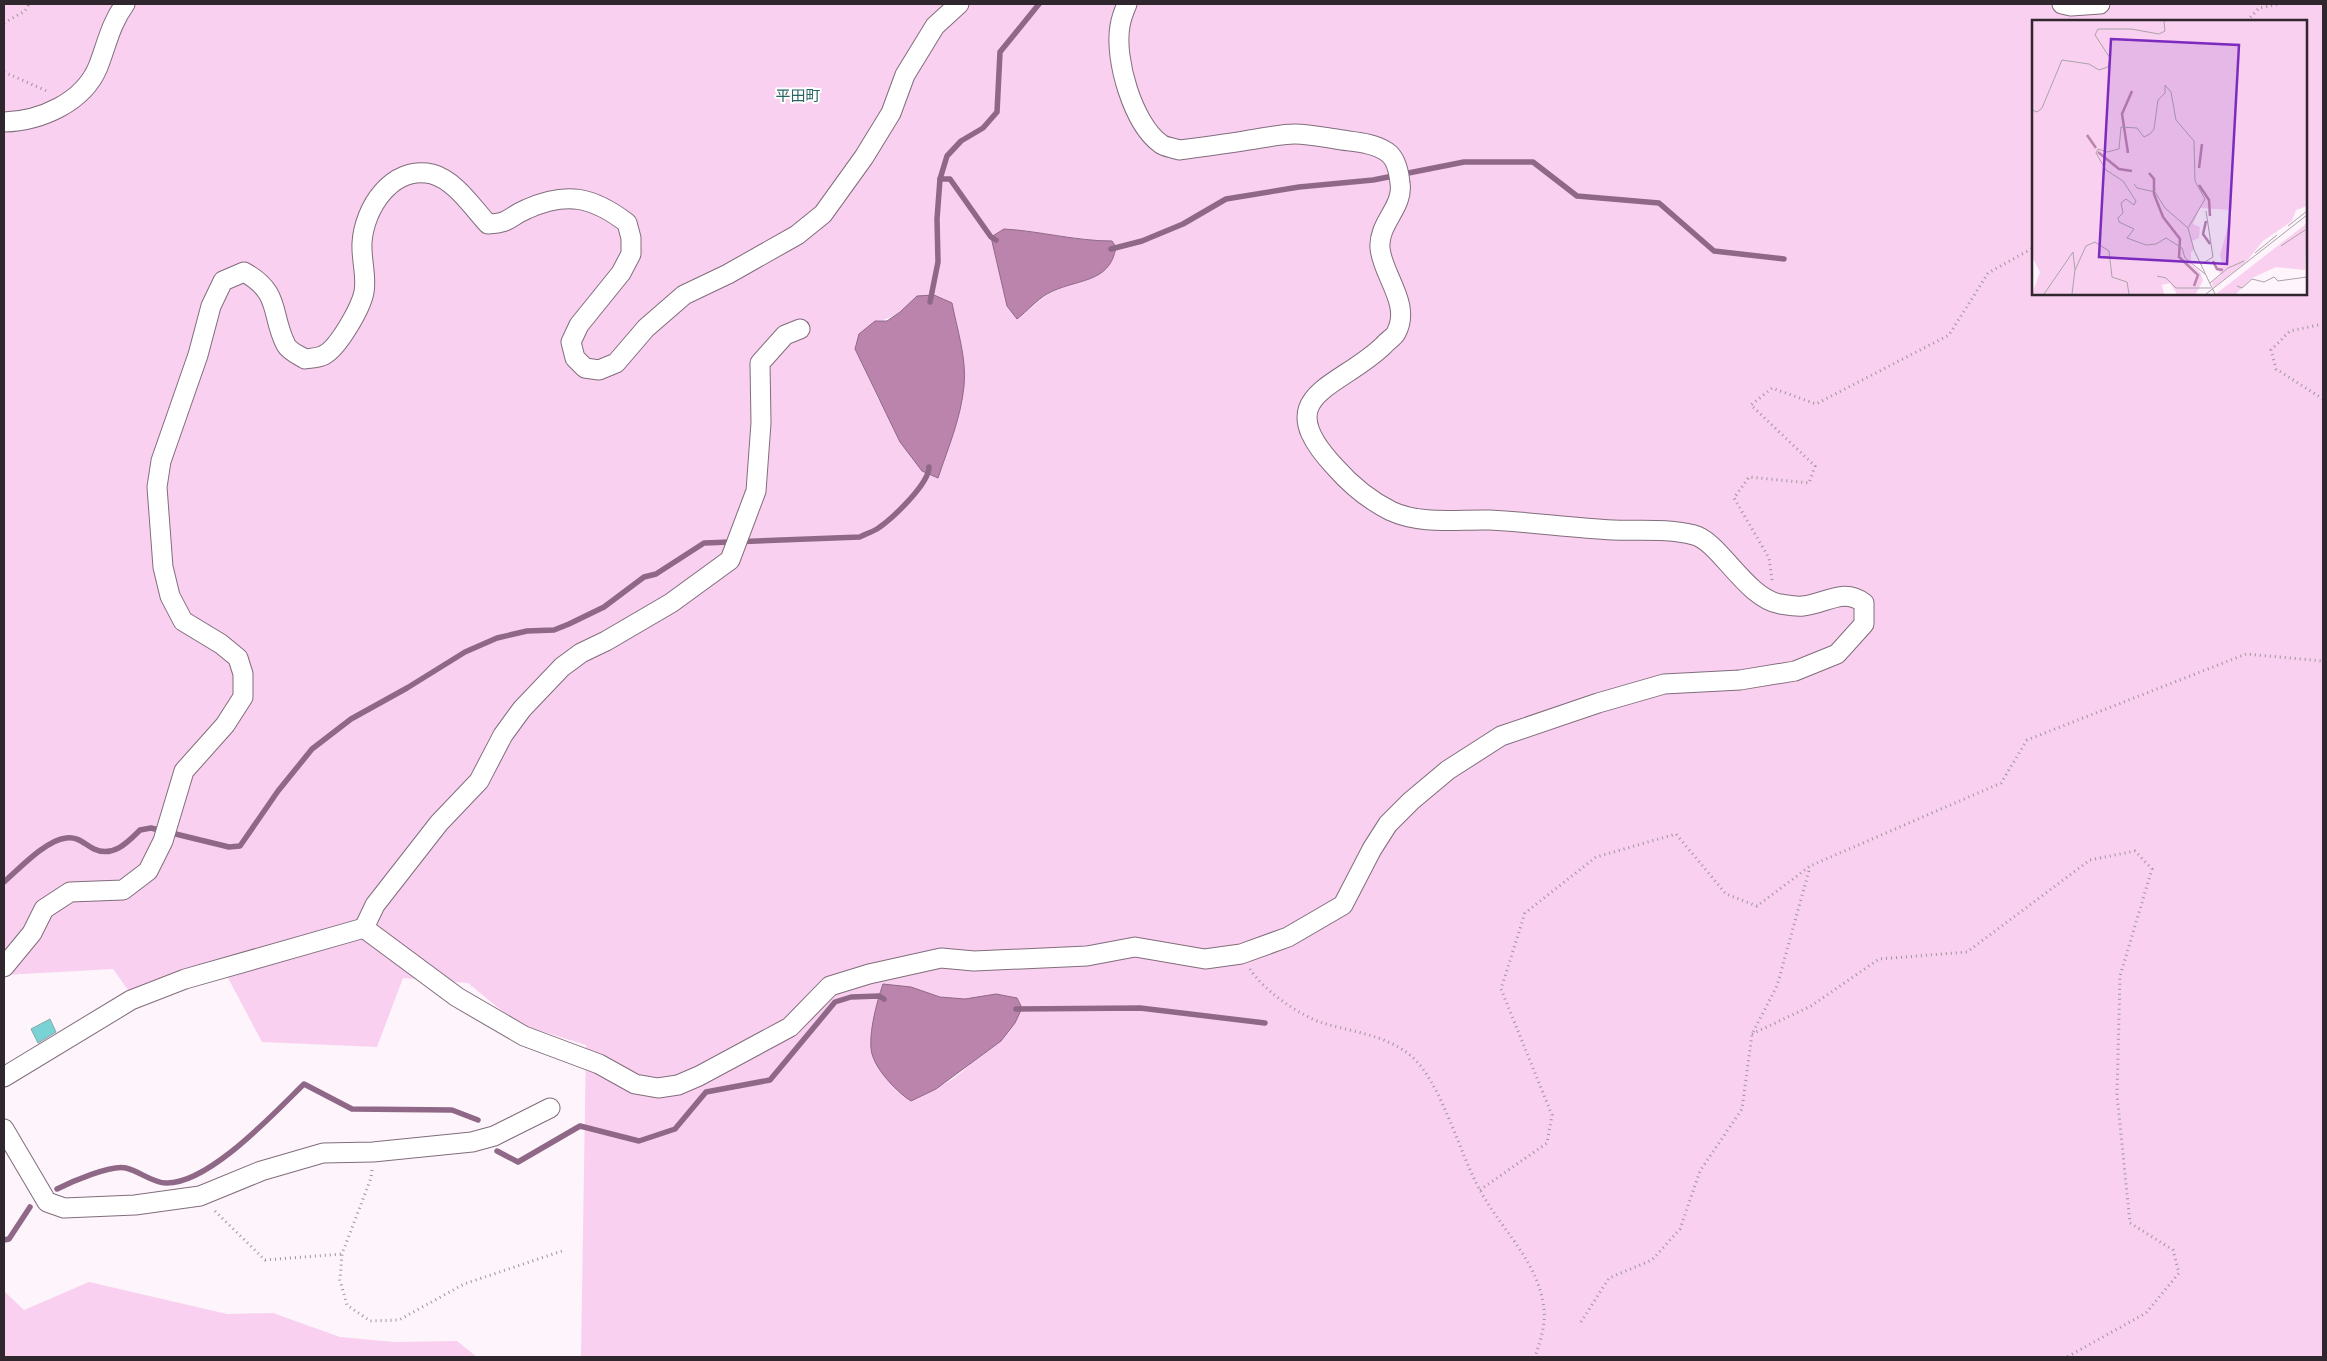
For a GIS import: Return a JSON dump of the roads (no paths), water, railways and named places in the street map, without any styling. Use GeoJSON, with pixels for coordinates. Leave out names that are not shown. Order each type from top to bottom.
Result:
{"type":"FeatureCollection","features":[{"type":"Feature","properties":{"kind":"street"},"geometry":{"type":"LineString","coordinates":[[4,122],[36,118],[75,97],[86,85],[97,68],[114,20],[125,4]]}},
{"type":"Feature","properties":{"kind":"street"},"geometry":{"type":"LineString","coordinates":[[4,967],[32,933],[44,908],[70,892],[123,890],[148,871],[163,841],[184,771],[225,725],[243,697],[243,674],[238,658],[221,644],[183,621],[170,596],[163,567],[157,487],[161,461],[198,355],[211,306],[223,281],[244,272],[256,279],[269,292],[287,347],[305,360],[323,356],[335,347],[347,330],[364,292],[362,242],[373,204],[386,186],[415,174],[432,174],[449,183],[488,224],[505,223],[526,209],[559,198],[593,201],[627,223],[631,238],[631,254],[621,273],[588,312],[571,342],[575,358],[584,368],[599,370],[616,363],[646,328],[684,295],[728,274],[797,235],[822,214],[864,157],[891,113],[905,75],[935,26],[959,4]]}},
{"type":"Feature","properties":{"kind":"street"},"geometry":{"type":"LineString","coordinates":[[364,928],[457,997],[524,1036],[599,1064],[635,1084],[658,1088],[678,1084],[700,1076],[790,1027],[830,986],[897,967],[941,958],[974,961],[1087,956],[1135,947],[1205,959],[1241,954],[1288,938],[1343,905],[1372,849],[1388,824],[1411,801],[1448,770],[1501,736],[1598,703],[1664,684],[1740,680],[1795,672],[1838,654],[1864,624],[1864,603],[1855,597],[1839,596],[1802,606],[1776,603],[1744,581],[1698,535],[1654,530],[1612,530],[1488,520],[1430,520],[1394,512],[1366,495],[1336,469],[1321,450],[1308,426],[1307,406],[1318,390],[1352,370],[1377,352],[1396,332],[1400,314],[1397,295],[1380,251],[1381,230],[1400,198],[1401,185],[1395,160],[1387,152],[1365,143],[1295,134],[1179,150],[1161,145],[1132,103],[1125,83],[1120,27],[1127,4]]}},
{"type":"Feature","properties":{"kind":"street"},"geometry":{"type":"LineString","coordinates":[[2062,4],[2071,6],[2100,4]]}},
{"type":"Feature","properties":{"kind":"street"},"geometry":{"type":"LineString","coordinates":[[4,1077],[131,1000],[185,979],[364,928],[375,905],[439,823],[479,781],[503,735],[522,709],[562,667],[581,653],[606,641],[671,603],[714,574],[730,560],[756,491],[761,423],[760,363],[785,335],[800,329]]}},
{"type":"Feature","properties":{"kind":"street"},"geometry":{"type":"LineString","coordinates":[[4,1129],[47,1202],[64,1208],[126,1205],[200,1196],[260,1171],[323,1153],[373,1152],[472,1142],[494,1136],[550,1108]]}},
{"type":"Feature","properties":{"kind":"waterway"},"geometry":{"type":"LineString","coordinates":[[930,302],[938,262],[937,219],[940,179],[947,156],[961,141],[983,128],[997,112],[1000,52],[1039,4]]}},
{"type":"Feature","properties":{"kind":"waterway"},"geometry":{"type":"LineString","coordinates":[[1111,249],[1142,241],[1183,224],[1226,199],[1299,187],[1373,180],[1464,162],[1533,162],[1577,196],[1659,203],[1714,251],[1784,259]]}},
{"type":"Feature","properties":{"kind":"waterway"},"geometry":{"type":"LineString","coordinates":[[940,179],[950,179],[991,237],[996,240]]}},
{"type":"Feature","properties":{"kind":"waterway"},"geometry":{"type":"LineString","coordinates":[[4,882],[42,849],[58,840],[66,838],[77,839],[94,849],[108,852],[120,847],[140,830],[151,828],[229,847],[240,846],[278,791],[312,749],[351,719],[407,688],[465,652],[497,638],[527,631],[554,630],[569,624],[604,607],[644,577],[656,574],[704,543],[860,537],[877,529],[900,509],[917,491],[929,467]]}},
{"type":"Feature","properties":{"kind":"waterway"},"geometry":{"type":"LineString","coordinates":[[497,1151],[518,1162],[580,1126],[639,1141],[675,1129],[706,1092],[770,1080],[835,1002],[851,997],[879,996],[884,999]]}},
{"type":"Feature","properties":{"kind":"waterway"},"geometry":{"type":"LineString","coordinates":[[1016,1009],[1140,1008],[1265,1023]]}},
{"type":"Feature","properties":{"kind":"waterway"},"geometry":{"type":"LineString","coordinates":[[57,1189],[91,1174],[120,1167],[161,1182],[183,1180],[221,1160],[240,1145],[304,1084],[352,1109],[452,1110],[478,1120]]}},
{"type":"Feature","properties":{"kind":"waterway"},"geometry":{"type":"LineString","coordinates":[[4,1240],[9,1239],[30,1207]]}},
{"type":"Feature","properties":{"kind":"district","name":"平田町"},"geometry":{"type":"Point","coordinates":[798,96]}}]}
